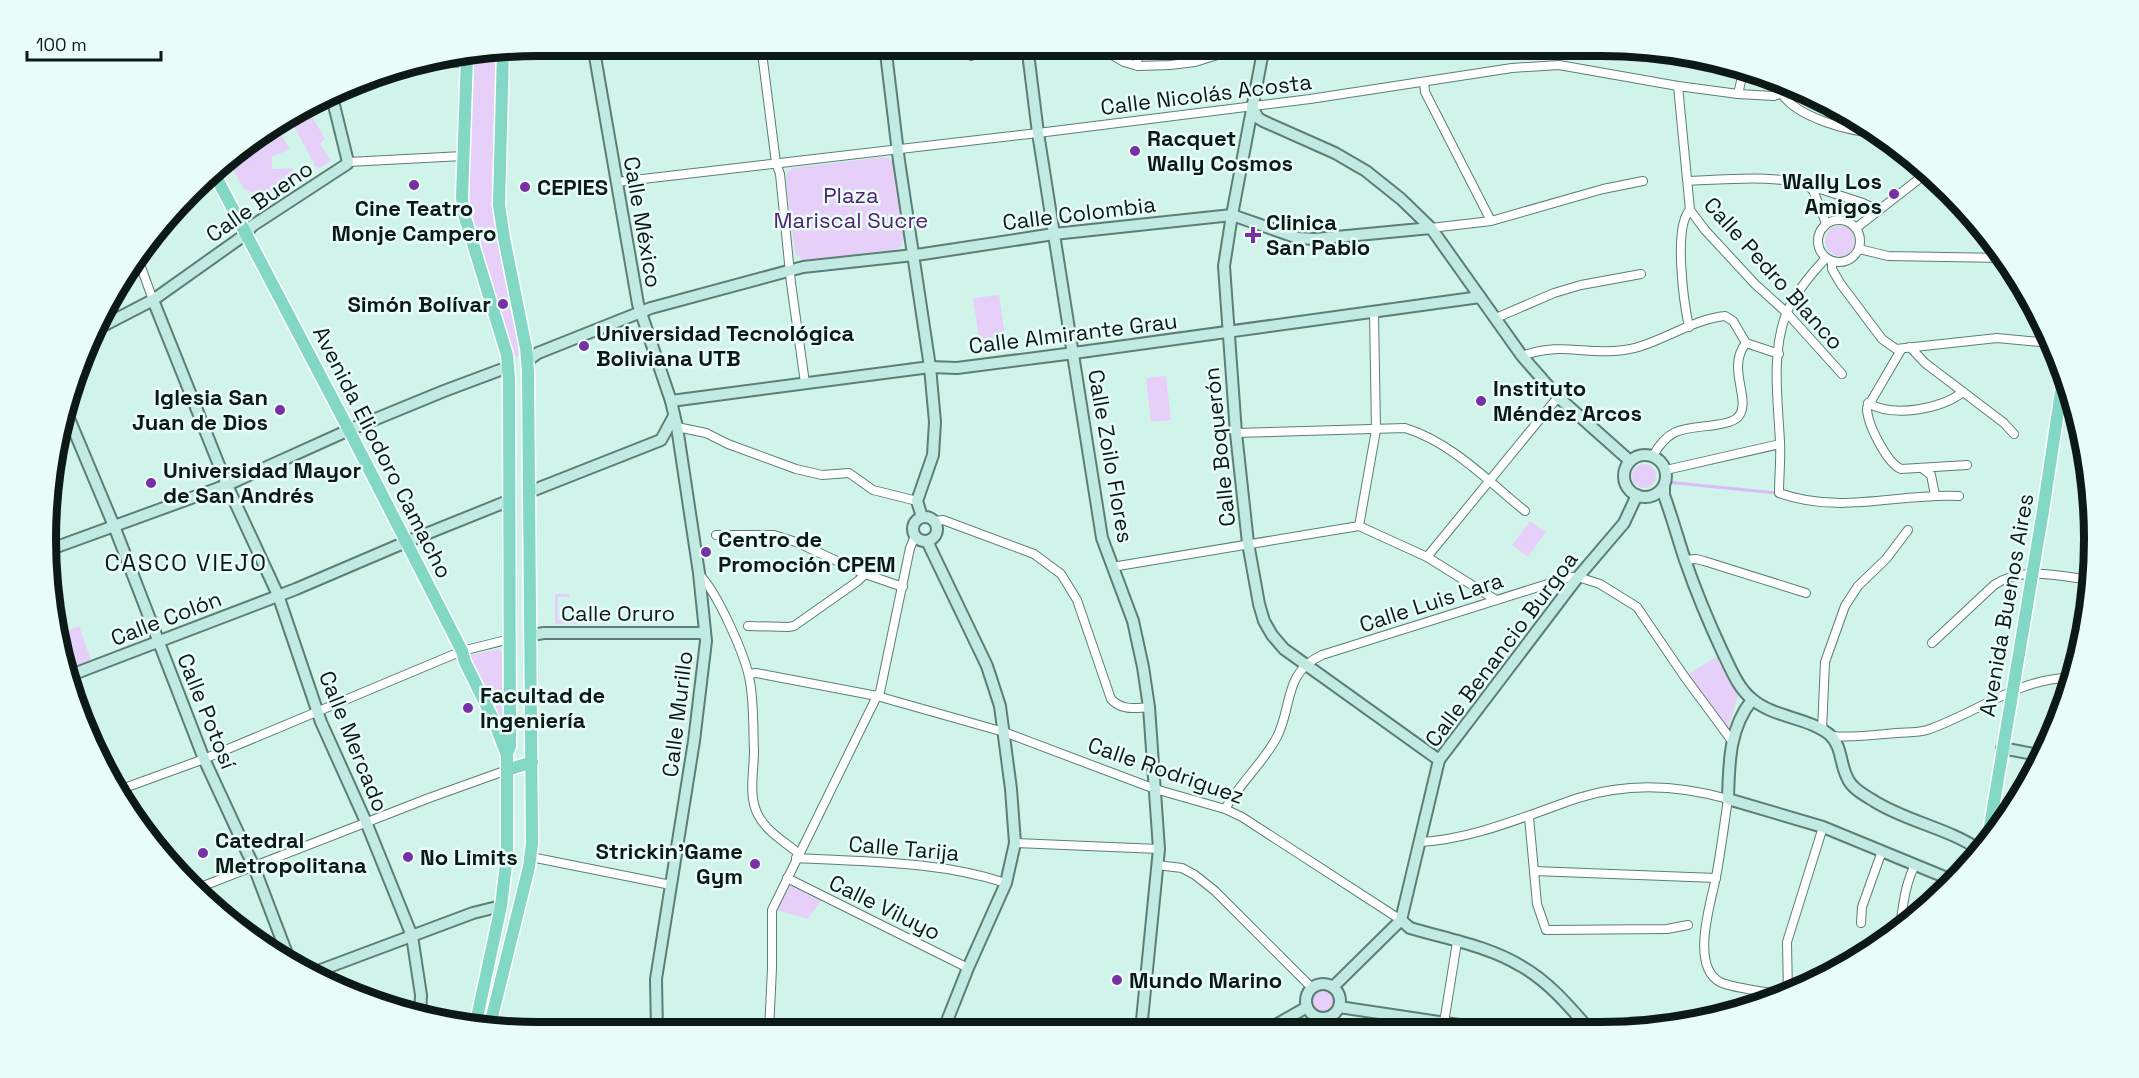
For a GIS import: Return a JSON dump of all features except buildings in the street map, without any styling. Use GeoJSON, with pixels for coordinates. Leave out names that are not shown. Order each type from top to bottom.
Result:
{"type":"FeatureCollection","features":[{"type":"Feature","properties":{"kind":"main road","name":"Calle México"},"geometry":{"type":"LineString","coordinates":[[595,56],[640,312],[671,401]]}},
{"type":"Feature","properties":{"kind":"main road"},"geometry":{"type":"LineString","coordinates":[[886,56],[897,148],[930,368],[935,422],[933,455],[917,501],[922,517]]}},
{"type":"Feature","properties":{"kind":"main road","name":"Calle Zoilo Flores"},"geometry":{"type":"LineString","coordinates":[[1028,56],[1038,134],[1102,538],[1133,621],[1149,707],[1159,849],[1142,1022]]}},
{"type":"Feature","properties":{"kind":"main road","name":"Calle Boquerón"},"geometry":{"type":"LineString","coordinates":[[1261,56],[1224,266],[1236,433],[1248,543],[1259,604],[1264,621],[1284,649],[1439,760]]}},
{"type":"Feature","properties":{"kind":"main road"},"geometry":{"type":"LineString","coordinates":[[491,1019],[531,857],[527,361],[499,206],[503,57]]}},
{"type":"Feature","properties":{"kind":"main road"},"geometry":{"type":"LineString","coordinates":[[467,61],[463,211],[507,354],[508,367],[510,746],[507,754],[507,856],[501,906],[477,1018]]}},
{"type":"Feature","properties":{"kind":"main road"},"geometry":{"type":"LineString","coordinates":[[333,102],[343,166]]}},
{"type":"Feature","properties":{"kind":"main road"},"geometry":{"type":"LineString","coordinates":[[1252,106],[1258,118],[1263,122],[1335,153],[1366,171],[1386,186],[1431,228],[1522,356],[1558,397],[1630,461]]}},
{"type":"Feature","properties":{"kind":"main road","name":"Calle Bueno"},"geometry":{"type":"LineString","coordinates":[[105,325],[153,300],[246,227],[343,166]]}},
{"type":"Feature","properties":{"kind":"main road","name":"Avenida Eliodoro Camacho"},"geometry":{"type":"LineString","coordinates":[[217,178],[246,227],[462,651],[507,754]]}},
{"type":"Feature","properties":{"kind":"main road","name":"Calle Colombia"},"geometry":{"type":"LineString","coordinates":[[527,361],[538,353],[640,312],[790,269],[1054,234],[1232,215],[1306,239],[1431,228]]}},
{"type":"Feature","properties":{"kind":"main road","name":"Calle Almirante Grau"},"geometry":{"type":"LineString","coordinates":[[671,401],[930,368],[957,368],[1074,353],[1480,297]]}},
{"type":"Feature","properties":{"kind":"main road","name":"Calle Mercado"},"geometry":{"type":"LineString","coordinates":[[153,300],[227,485],[278,596],[317,710],[412,936],[421,995],[420,1007]]}},
{"type":"Feature","properties":{"kind":"main road"},"geometry":{"type":"LineString","coordinates":[[56,547],[227,485],[349,430],[444,391],[527,361]]}},
{"type":"Feature","properties":{"kind":"main road","name":"Avenida Buenos Aires"},"geometry":{"type":"LineString","coordinates":[[1990,825],[2061,393]]}},
{"type":"Feature","properties":{"kind":"main road","name":"Calle Murillo"},"geometry":{"type":"LineString","coordinates":[[657,1022],[656,979],[694,741],[705,633],[699,573],[671,401]]}},
{"type":"Feature","properties":{"kind":"main road"},"geometry":{"type":"LineString","coordinates":[[508,501],[654,443],[664,437],[676,421]]}},
{"type":"Feature","properties":{"kind":"main road","name":"Calle Potosí"},"geometry":{"type":"LineString","coordinates":[[70,422],[114,526],[204,759],[254,867],[286,951]]}},
{"type":"Feature","properties":{"kind":"main road"},"geometry":{"type":"LineString","coordinates":[[1662,493],[1647,497],[1636,495],[1631,491],[1624,480],[1624,473],[1630,461],[1640,455],[1653,456],[1663,464],[1666,470],[1667,476],[1662,493],[1685,560],[1730,668],[1743,690],[1752,700],[1765,707],[1827,733],[1836,743],[1847,779],[1853,786],[1889,810],[1973,846]]}},
{"type":"Feature","properties":{"kind":"main road","name":"Calle Benancio Burgoa"},"geometry":{"type":"LineString","coordinates":[[1401,920],[1439,760],[1578,577],[1624,523],[1636,495]]}},
{"type":"Feature","properties":{"kind":"main road","name":"Calle Colón"},"geometry":{"type":"LineString","coordinates":[[75,674],[331,575],[508,501]]}},
{"type":"Feature","properties":{"kind":"main road"},"geometry":{"type":"LineString","coordinates":[[922,517],[934,521],[936,534],[927,541],[915,536],[912,527],[918,519],[922,517]]}},
{"type":"Feature","properties":{"kind":"main road"},"geometry":{"type":"LineString","coordinates":[[927,541],[940,573],[987,666],[1000,706],[1014,843],[1006,882],[968,968],[947,1022]]}},
{"type":"Feature","properties":{"kind":"main road","name":"Calle Oruro"},"geometry":{"type":"LineString","coordinates":[[531,635],[544,633],[705,633]]}},
{"type":"Feature","properties":{"kind":"main road"},"geometry":{"type":"LineString","coordinates":[[510,639],[531,635]]}},
{"type":"Feature","properties":{"kind":"main road"},"geometry":{"type":"LineString","coordinates":[[1752,700],[1732,741],[1728,799],[1823,828],[1946,877]]}},
{"type":"Feature","properties":{"kind":"main road"},"geometry":{"type":"LineString","coordinates":[[2002,748],[2033,754]]}},
{"type":"Feature","properties":{"kind":"main road"},"geometry":{"type":"LineString","coordinates":[[507,770],[532,762]]}},
{"type":"Feature","properties":{"kind":"main road"},"geometry":{"type":"LineString","coordinates":[[320,970],[473,914],[501,906]]}},
{"type":"Feature","properties":{"kind":"main road"},"geometry":{"type":"LineString","coordinates":[[1333,987],[1401,920]]}},
{"type":"Feature","properties":{"kind":"main road","name":"Calle Rodriguez"},"geometry":{"type":"LineString","coordinates":[[1401,920],[1410,928],[1493,953],[1532,972],[1557,994],[1583,1022]]}},
{"type":"Feature","properties":{"kind":"main road"},"geometry":{"type":"LineString","coordinates":[[1322,984],[1333,987],[1339,996],[1339,1007],[1333,1015],[1314,1016],[1307,1007],[1306,997],[1312,988],[1322,984]]}},
{"type":"Feature","properties":{"kind":"main road"},"geometry":{"type":"LineString","coordinates":[[1281,1022],[1307,1007]]}},
{"type":"Feature","properties":{"kind":"main road"},"geometry":{"type":"LineString","coordinates":[[1339,1007],[1421,1022]]}},
{"type":"Feature","properties":{"kind":"street"},"geometry":{"type":"LineString","coordinates":[[762,56],[776,163],[780,174],[805,383]]}},
{"type":"Feature","properties":{"kind":"street"},"geometry":{"type":"LineString","coordinates":[[1114,56],[1138,66],[1196,62],[1215,56]]}},
{"type":"Feature","properties":{"kind":"street"},"geometry":{"type":"LineString","coordinates":[[1137,56],[1138,66]]}},
{"type":"Feature","properties":{"kind":"street","name":"Calle Nicolás Acosta"},"geometry":{"type":"LineString","coordinates":[[616,182],[897,148],[1038,134],[1512,68],[1559,65],[1738,94],[1774,96],[1786,92]]}},
{"type":"Feature","properties":{"kind":"street"},"geometry":{"type":"LineString","coordinates":[[1738,94],[1742,77]]}},
{"type":"Feature","properties":{"kind":"street"},"geometry":{"type":"LineString","coordinates":[[1424,82],[1425,92],[1491,221]]}},
{"type":"Feature","properties":{"kind":"street","name":"Calle Pedro Blanco"},"geometry":{"type":"LineString","coordinates":[[1678,86],[1690,210],[1705,230],[1755,284],[1787,313],[1842,374]]}},
{"type":"Feature","properties":{"kind":"street"},"geometry":{"type":"LineString","coordinates":[[1782,94],[1790,104],[1807,114],[1858,130]]}},
{"type":"Feature","properties":{"kind":"street","name":"Calle Bueno"},"geometry":{"type":"LineString","coordinates":[[343,166],[463,156]]}},
{"type":"Feature","properties":{"kind":"street"},"geometry":{"type":"LineString","coordinates":[[1856,228],[1921,177]]}},
{"type":"Feature","properties":{"kind":"street"},"geometry":{"type":"LineString","coordinates":[[1688,181],[1777,179],[1802,183],[1813,190],[1827,223]]}},
{"type":"Feature","properties":{"kind":"street","name":"Calle Colombia"},"geometry":{"type":"LineString","coordinates":[[1431,228],[1491,221],[1603,189],[1643,181]]}},
{"type":"Feature","properties":{"kind":"street"},"geometry":{"type":"LineString","coordinates":[[1813,190],[1820,189],[1863,203],[1879,211]]}},
{"type":"Feature","properties":{"kind":"street"},"geometry":{"type":"LineString","coordinates":[[1689,327],[1683,303],[1682,224],[1690,210]]}},
{"type":"Feature","properties":{"kind":"street"},"geometry":{"type":"LineString","coordinates":[[1959,496],[1935,495],[1870,503],[1828,504],[1798,500],[1779,493],[1780,444],[1777,393],[1782,330],[1787,313],[1797,293],[1810,275],[1829,260],[1846,261],[1852,258],[1859,249],[1860,242],[1856,228],[1846,221],[1840,219],[1827,223],[1822,228],[1817,240],[1818,247],[1829,260],[1834,275],[1882,339],[1892,347],[1900,350],[1997,338],[2042,342]]}},
{"type":"Feature","properties":{"kind":"street"},"geometry":{"type":"LineString","coordinates":[[1859,249],[1888,256],[1993,258]]}},
{"type":"Feature","properties":{"kind":"street"},"geometry":{"type":"LineString","coordinates":[[140,266],[153,300]]}},
{"type":"Feature","properties":{"kind":"street"},"geometry":{"type":"LineString","coordinates":[[1496,318],[1554,293],[1641,273]]}},
{"type":"Feature","properties":{"kind":"street"},"geometry":{"type":"LineString","coordinates":[[1359,526],[1376,430],[1374,312]]}},
{"type":"Feature","properties":{"kind":"street"},"geometry":{"type":"LineString","coordinates":[[1522,356],[1539,350],[1560,347],[1626,350],[1725,316],[1733,321],[1746,343],[1779,354]]}},
{"type":"Feature","properties":{"kind":"street"},"geometry":{"type":"LineString","coordinates":[[1653,456],[1664,438],[1671,433],[1680,429],[1721,424],[1739,416],[1742,410],[1742,395],[1737,356],[1746,343]]}},
{"type":"Feature","properties":{"kind":"street"},"geometry":{"type":"LineString","coordinates":[[1911,347],[1925,363],[2004,423],[2014,434]]}},
{"type":"Feature","properties":{"kind":"street"},"geometry":{"type":"LineString","coordinates":[[1900,350],[1868,403],[1868,419],[1884,451],[1894,465],[1901,470],[1967,465]]}},
{"type":"Feature","properties":{"kind":"street"},"geometry":{"type":"LineString","coordinates":[[1868,403],[1875,407],[1907,412],[1953,399],[1963,392]]}},
{"type":"Feature","properties":{"kind":"street"},"geometry":{"type":"LineString","coordinates":[[1427,557],[1558,397]]}},
{"type":"Feature","properties":{"kind":"street"},"geometry":{"type":"LineString","coordinates":[[676,421],[728,444],[796,469],[822,475],[849,473],[873,490],[917,501]]}},
{"type":"Feature","properties":{"kind":"street"},"geometry":{"type":"LineString","coordinates":[[1236,433],[1405,428],[1440,442],[1525,511]]}},
{"type":"Feature","properties":{"kind":"street"},"geometry":{"type":"LineString","coordinates":[[1666,470],[1780,444]]}},
{"type":"Feature","properties":{"kind":"street"},"geometry":{"type":"LineString","coordinates":[[1922,468],[1931,475],[1935,495]]}},
{"type":"Feature","properties":{"kind":"street"},"geometry":{"type":"LineString","coordinates":[[934,521],[943,520],[1034,554],[1053,566],[1068,583],[1077,600],[1112,699],[1121,706],[1129,708],[1149,707]]}},
{"type":"Feature","properties":{"kind":"street"},"geometry":{"type":"LineString","coordinates":[[1112,567],[1359,526],[1427,557],[1496,600]]}},
{"type":"Feature","properties":{"kind":"street"},"geometry":{"type":"LineString","coordinates":[[1908,530],[1886,559],[1858,586],[1845,606],[1825,662],[1827,733],[1874,735],[1929,729],[2039,681],[2063,678]]}},
{"type":"Feature","properties":{"kind":"street"},"geometry":{"type":"LineString","coordinates":[[716,535],[774,535],[796,542],[864,574],[903,587]]}},
{"type":"Feature","properties":{"kind":"street"},"geometry":{"type":"LineString","coordinates":[[769,1022],[772,910],[880,692],[910,548],[915,536]]}},
{"type":"Feature","properties":{"kind":"street"},"geometry":{"type":"LineString","coordinates":[[1685,560],[1696,558],[1806,593]]}},
{"type":"Feature","properties":{"kind":"street"},"geometry":{"type":"LineString","coordinates":[[1932,643],[1994,585],[2004,579],[2032,572],[2081,579]]}},
{"type":"Feature","properties":{"kind":"street"},"geometry":{"type":"LineString","coordinates":[[699,573],[708,583],[749,674],[754,753],[752,794],[758,815],[797,856]]}},
{"type":"Feature","properties":{"kind":"street"},"geometry":{"type":"LineString","coordinates":[[748,626],[794,626],[858,581],[864,574]]}},
{"type":"Feature","properties":{"kind":"street","name":"Calle Luis Lara"},"geometry":{"type":"LineString","coordinates":[[1305,665],[1322,655],[1570,576],[1578,577]]}},
{"type":"Feature","properties":{"kind":"street"},"geometry":{"type":"LineString","coordinates":[[1578,577],[1600,584],[1637,607],[1732,741]]}},
{"type":"Feature","properties":{"kind":"street"},"geometry":{"type":"LineString","coordinates":[[124,788],[204,759],[462,651],[510,639]]}},
{"type":"Feature","properties":{"kind":"street"},"geometry":{"type":"LineString","coordinates":[[1225,809],[1278,735],[1290,689],[1305,665]]}},
{"type":"Feature","properties":{"kind":"street","name":"Calle Rodriguez"},"geometry":{"type":"LineString","coordinates":[[749,674],[877,696],[1004,732],[1155,789],[1225,809],[1242,816],[1401,920]]}},
{"type":"Feature","properties":{"kind":"street"},"geometry":{"type":"LineString","coordinates":[[203,886],[507,770]]}},
{"type":"Feature","properties":{"kind":"street"},"geometry":{"type":"LineString","coordinates":[[1419,842],[1439,841],[1529,817],[1580,798],[1628,788],[1681,788],[1728,799],[1716,878],[1705,922],[1708,968],[1721,983],[1769,992]]}},
{"type":"Feature","properties":{"kind":"street"},"geometry":{"type":"LineString","coordinates":[[1529,817],[1537,904],[1546,930],[1667,929],[1688,925]]}},
{"type":"Feature","properties":{"kind":"street"},"geometry":{"type":"LineString","coordinates":[[1788,985],[1787,942],[1823,828]]}},
{"type":"Feature","properties":{"kind":"street"},"geometry":{"type":"LineString","coordinates":[[1014,843],[1159,849]]}},
{"type":"Feature","properties":{"kind":"street"},"geometry":{"type":"LineString","coordinates":[[1861,923],[1862,907],[1882,851]]}},
{"type":"Feature","properties":{"kind":"street","name":"Calle Tarija"},"geometry":{"type":"LineString","coordinates":[[797,856],[935,866],[966,871],[1006,882]]}},
{"type":"Feature","properties":{"kind":"street"},"geometry":{"type":"LineString","coordinates":[[531,857],[671,885]]}},
{"type":"Feature","properties":{"kind":"street"},"geometry":{"type":"LineString","coordinates":[[1901,917],[1909,876],[1915,864]]}},
{"type":"Feature","properties":{"kind":"street"},"geometry":{"type":"LineString","coordinates":[[1157,865],[1182,868],[1195,875],[1215,891],[1312,988]]}},
{"type":"Feature","properties":{"kind":"street"},"geometry":{"type":"LineString","coordinates":[[1534,871],[1716,878]]}},
{"type":"Feature","properties":{"kind":"street","name":"Calle Viluyo"},"geometry":{"type":"LineString","coordinates":[[787,878],[968,968]]}},
{"type":"Feature","properties":{"kind":"street"},"geometry":{"type":"LineString","coordinates":[[1444,1022],[1457,942]]}},
{"type":"Feature","properties":{"kind":"street"},"geometry":{"type":"LineString","coordinates":[[1318,1022],[1319,1017]]}},
{"type":"Feature","properties":{"kind":"green space"},"geometry":{"type":"Polygon","coordinates":[[[497,58],[493,208],[517,330],[519,355],[517,357],[514,356],[468,207],[472,61],[497,58]]]}},
{"type":"Feature","properties":{"kind":"green space"},"geometry":{"type":"Polygon","coordinates":[[[306,115],[307,118],[313,118],[325,139],[320,144],[331,160],[320,168],[316,167],[292,123],[306,115]]]}},
{"type":"Feature","properties":{"kind":"green space"},"geometry":{"type":"Polygon","coordinates":[[[279,131],[290,149],[272,157],[272,169],[293,168],[293,180],[264,198],[244,189],[231,166],[279,131]]]}},
{"type":"Feature","properties":{"kind":"green space","name":"Plaza Mariscal Sucre"},"geometry":{"type":"Polygon","coordinates":[[[883,157],[890,159],[894,165],[904,238],[902,245],[897,249],[803,261],[795,253],[787,172],[793,168],[883,157]]]}},
{"type":"Feature","properties":{"kind":"green space"},"geometry":{"type":"Polygon","coordinates":[[[1840,226],[1851,230],[1855,241],[1851,252],[1840,256],[1829,252],[1825,241],[1829,230],[1840,226]]]}},
{"type":"Feature","properties":{"kind":"green space"},"geometry":{"type":"Polygon","coordinates":[[[999,295],[1006,342],[980,345],[973,298],[999,295]]]}},
{"type":"Feature","properties":{"kind":"green space"},"geometry":{"type":"Polygon","coordinates":[[[1166,376],[1171,420],[1151,422],[1146,378],[1166,376]]]}},
{"type":"Feature","properties":{"kind":"green space"},"geometry":{"type":"Polygon","coordinates":[[[1644,464],[1649,465],[1655,471],[1655,481],[1649,487],[1644,488],[1639,487],[1633,481],[1632,476],[1633,471],[1639,465],[1644,464]]]}},
{"type":"Feature","properties":{"kind":"green space"},"geometry":{"type":"Polygon","coordinates":[[[1530,521],[1546,532],[1528,557],[1512,545],[1530,521]]]}},
{"type":"Feature","properties":{"kind":"green space"},"geometry":{"type":"Polygon","coordinates":[[[555,594],[569,594],[569,597],[558,597],[558,620],[585,620],[585,613],[588,613],[588,623],[555,624],[555,594]]]}},
{"type":"Feature","properties":{"kind":"green space"},"geometry":{"type":"Polygon","coordinates":[[[79,626],[91,660],[73,667],[65,632],[79,626]]]}},
{"type":"Feature","properties":{"kind":"green space"},"geometry":{"type":"Polygon","coordinates":[[[498,649],[502,653],[503,718],[501,720],[468,660],[471,655],[498,649]]]}},
{"type":"Feature","properties":{"kind":"green space"},"geometry":{"type":"Polygon","coordinates":[[[1716,657],[1738,696],[1728,728],[1689,674],[1716,657]]]}},
{"type":"Feature","properties":{"kind":"green space"},"geometry":{"type":"Polygon","coordinates":[[[793,881],[824,897],[807,919],[774,909],[783,889],[793,881]]]}},
{"type":"Feature","properties":{"kind":"green space"},"geometry":{"type":"Polygon","coordinates":[[[1323,989],[1328,990],[1334,996],[1334,1006],[1328,1012],[1323,1013],[1318,1012],[1312,1006],[1311,1001],[1312,996],[1318,990],[1323,989]]]}},
{"type":"Feature","properties":{"kind":"waterway"},"geometry":{"type":"LineString","coordinates":[[1666,482],[1777,493]]}},
{"type":"Feature","properties":{"kind":"place","name":"Racquet Wally Cosmos"},"geometry":{"type":"Point","coordinates":[1135,151]}},
{"type":"Feature","properties":{"kind":"place","name":"Cine Teatro Monje Campero"},"geometry":{"type":"Point","coordinates":[414,185]}},
{"type":"Feature","properties":{"kind":"place","name":"CEPIES"},"geometry":{"type":"Point","coordinates":[525,187]}},
{"type":"Feature","properties":{"kind":"place","name":"Wally Los Amigos"},"geometry":{"type":"Point","coordinates":[1894,194]}},
{"type":"Feature","properties":{"kind":"place","name":"Clinica San Pablo"},"geometry":{"type":"Point","coordinates":[1253,235]}},
{"type":"Feature","properties":{"kind":"place","name":"Simón Bolívar"},"geometry":{"type":"Point","coordinates":[503,304]}},
{"type":"Feature","properties":{"kind":"place","name":"Universidad Tecnológica Boliviana UTB"},"geometry":{"type":"Point","coordinates":[584,346]}},
{"type":"Feature","properties":{"kind":"place","name":"Instituto Méndez Arcos"},"geometry":{"type":"Point","coordinates":[1481,401]}},
{"type":"Feature","properties":{"kind":"place","name":"Iglesia San Juan de Dios"},"geometry":{"type":"Point","coordinates":[280,410]}},
{"type":"Feature","properties":{"kind":"place","name":"Universidad Mayor de San Andrés"},"geometry":{"type":"Point","coordinates":[151,483]}},
{"type":"Feature","properties":{"kind":"place","name":"Centro de Promoción CPEM"},"geometry":{"type":"Point","coordinates":[706,552]}},
{"type":"Feature","properties":{"kind":"place","name":"Facultad de Ingeniería"},"geometry":{"type":"Point","coordinates":[468,708]}},
{"type":"Feature","properties":{"kind":"place","name":"Catedral Metropolitana"},"geometry":{"type":"Point","coordinates":[203,853]}},
{"type":"Feature","properties":{"kind":"place","name":"No Limits"},"geometry":{"type":"Point","coordinates":[408,857]}},
{"type":"Feature","properties":{"kind":"place","name":"Strickin’Game Gym"},"geometry":{"type":"Point","coordinates":[755,864]}},
{"type":"Feature","properties":{"kind":"place","name":"Mundo Marino"},"geometry":{"type":"Point","coordinates":[1117,980]}},
{"type":"Feature","properties":{"kind":"district","name":"CASCO VIEJO"},"geometry":{"type":"Point","coordinates":[186,562]}}]}
